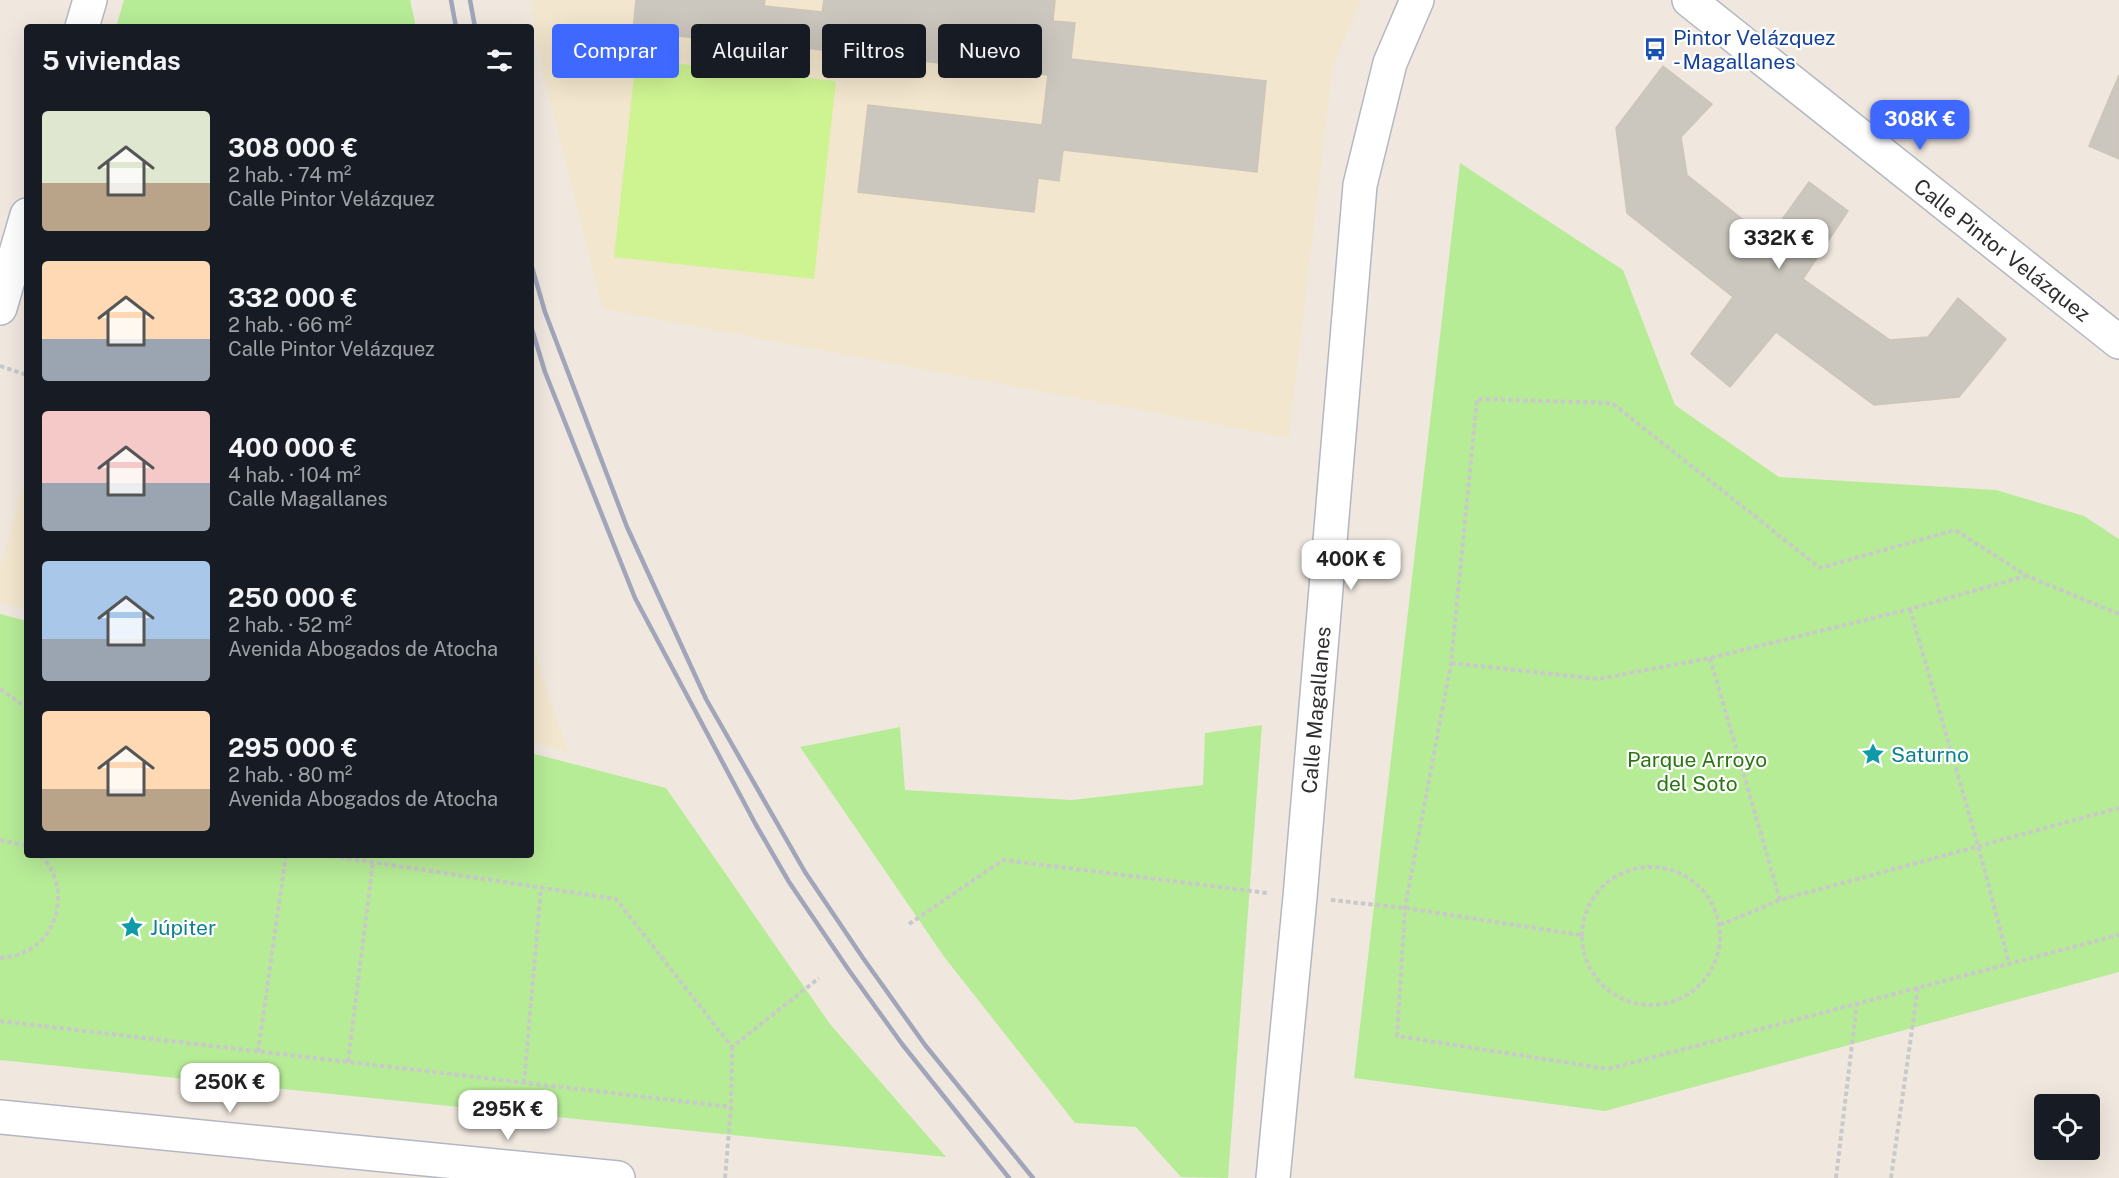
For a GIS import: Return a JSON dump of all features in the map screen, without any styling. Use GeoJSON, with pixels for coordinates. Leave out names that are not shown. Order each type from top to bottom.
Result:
{"type":"FeatureCollection","features":[{"type":"Feature","properties":{"kind":"street"},"geometry":{"type":"LineString","coordinates":[[83,24],[90,0]]}},
{"type":"Feature","properties":{"kind":"street","name":"Calle Magallanes"},"geometry":{"type":"LineString","coordinates":[[1273,1178],[1300,897],[1360,185],[1390,63],[1417,0]]}},
{"type":"Feature","properties":{"kind":"street","name":"Calle Pintor Velázquez"},"geometry":{"type":"LineString","coordinates":[[1689,0],[2119,342]]}},
{"type":"Feature","properties":{"kind":"street"},"geometry":{"type":"LineString","coordinates":[[0,308],[24,225]]}},
{"type":"Feature","properties":{"kind":"street"},"geometry":{"type":"LineString","coordinates":[[0,1117],[618,1178]]}},
{"type":"Feature","properties":{"kind":"path"},"geometry":{"type":"LineString","coordinates":[[0,366],[24,374]]}},
{"type":"Feature","properties":{"kind":"path"},"geometry":{"type":"LineString","coordinates":[[2119,614],[2027,576],[1955,530],[1820,568],[1612,403],[1477,399],[1451,663],[1405,908],[1397,1036],[1608,1069],[2119,935]]}},
{"type":"Feature","properties":{"kind":"path"},"geometry":{"type":"LineString","coordinates":[[1451,663],[1598,679],[1710,658],[1910,609],[2027,576]]}},
{"type":"Feature","properties":{"kind":"path"},"geometry":{"type":"LineString","coordinates":[[1910,609],[1978,845],[2009,963]]}},
{"type":"Feature","properties":{"kind":"path"},"geometry":{"type":"LineString","coordinates":[[1710,658],[1779,900]]}},
{"type":"Feature","properties":{"kind":"path"},"geometry":{"type":"LineString","coordinates":[[0,689],[24,706]]}},
{"type":"Feature","properties":{"kind":"path"},"geometry":{"type":"LineString","coordinates":[[1720,925],[1779,900],[2119,808]]}},
{"type":"Feature","properties":{"kind":"path"},"geometry":{"type":"LineString","coordinates":[[0,840],[24,845]]}},
{"type":"Feature","properties":{"kind":"path"},"geometry":{"type":"LineString","coordinates":[[0,958],[17,956],[35,947],[49,933],[57,914],[58,894],[53,874],[43,858]]}},
{"type":"Feature","properties":{"kind":"path"},"geometry":{"type":"LineString","coordinates":[[258,1052],[286,858]]}},
{"type":"Feature","properties":{"kind":"path"},"geometry":{"type":"LineString","coordinates":[[346,858],[616,899],[732,1047],[731,1107],[725,1178]]}},
{"type":"Feature","properties":{"kind":"path"},"geometry":{"type":"LineString","coordinates":[[909,924],[1003,860],[1405,908],[1580,935]]}},
{"type":"Feature","properties":{"kind":"path"},"geometry":{"type":"LineString","coordinates":[[348,1062],[373,862]]}},
{"type":"Feature","properties":{"kind":"path"},"geometry":{"type":"LineString","coordinates":[[1666,867],[1702,888],[1720,925],[1716,964],[1692,993],[1656,1007],[1618,999],[1590,972],[1580,935],[1593,896],[1625,870],[1666,867]]}},
{"type":"Feature","properties":{"kind":"path"},"geometry":{"type":"LineString","coordinates":[[524,1083],[541,888]]}},
{"type":"Feature","properties":{"kind":"path"},"geometry":{"type":"LineString","coordinates":[[732,1047],[819,978]]}},
{"type":"Feature","properties":{"kind":"path"},"geometry":{"type":"LineString","coordinates":[[1891,1178],[1918,987]]}},
{"type":"Feature","properties":{"kind":"path"},"geometry":{"type":"LineString","coordinates":[[1836,1178],[1857,1003]]}},
{"type":"Feature","properties":{"kind":"path"},"geometry":{"type":"LineString","coordinates":[[0,1021],[731,1107]]}},
{"type":"Feature","properties":{"kind":"shaded area"},"geometry":{"type":"Polygon","coordinates":[[[531,0],[1362,0],[1333,65],[1289,438],[603,309],[539,56],[531,0]]]}},
{"type":"Feature","properties":{"kind":"shaded area"},"geometry":{"type":"Polygon","coordinates":[[[24,483],[24,609],[0,602],[0,567],[24,483]]]}},
{"type":"Feature","properties":{"kind":"shaded area"},"geometry":{"type":"Polygon","coordinates":[[[534,650],[568,752],[534,743],[534,650]]]}},
{"type":"Feature","properties":{"kind":"green space"},"geometry":{"type":"Polygon","coordinates":[[[124,0],[410,0],[415,24],[117,24],[124,0]]]}},
{"type":"Feature","properties":{"kind":"green space"},"geometry":{"type":"Polygon","coordinates":[[[679,64],[691,65],[691,78],[809,78],[836,81],[814,279],[614,257],[634,78],[679,78],[679,64]]]}},
{"type":"Feature","properties":{"kind":"green space","name":"Parque Arroyo del Soto"},"geometry":{"type":"Polygon","coordinates":[[[1460,163],[1623,270],[1675,405],[1779,477],[1996,490],[2084,516],[2119,539],[2119,972],[1605,1111],[1354,1078],[1460,163]]]}},
{"type":"Feature","properties":{"kind":"green space"},"geometry":{"type":"Polygon","coordinates":[[[0,614],[24,620],[24,858],[534,858],[534,754],[666,788],[830,1024],[946,1157],[0,1060],[0,614]]]}},
{"type":"Feature","properties":{"kind":"green space"},"geometry":{"type":"Polygon","coordinates":[[[1262,725],[1228,1178],[1181,1177],[1136,1127],[1075,1123],[945,958],[800,747],[900,727],[905,790],[1072,800],[1203,785],[1205,733],[1262,725]]]}},
{"type":"Feature","properties":{"kind":"building"},"geometry":{"type":"Polygon","coordinates":[[[636,0],[765,0],[764,6],[822,12],[824,0],[1055,0],[1053,21],[1075,23],[1071,59],[1266,81],[1257,172],[1063,150],[1059,181],[1038,178],[1034,212],[858,192],[868,105],[1042,125],[1048,75],[1042,74],[1042,24],[938,24],[938,63],[926,61],[926,24],[822,24],[822,50],[810,49],[810,24],[691,24],[691,37],[679,36],[679,24],[634,24],[636,0]]]}},
{"type":"Feature","properties":{"kind":"building"},"geometry":{"type":"Polygon","coordinates":[[[1663,66],[1712,104],[1681,137],[1687,175],[1746,222],[1781,221],[1809,182],[1848,211],[1803,279],[1890,340],[1928,337],[1958,298],[2006,339],[1959,397],[1874,405],[1776,332],[1730,387],[1691,354],[1733,297],[1627,213],[1616,128],[1663,66]]]}},
{"type":"Feature","properties":{"kind":"building"},"geometry":{"type":"Polygon","coordinates":[[[2119,75],[2119,159],[2089,146],[2119,75]]]}},
{"type":"Feature","properties":{"kind":"railway"},"geometry":{"type":"LineString","coordinates":[[451,0],[455,24]]}},
{"type":"Feature","properties":{"kind":"railway"},"geometry":{"type":"LineString","coordinates":[[470,0],[474,24]]}},
{"type":"Feature","properties":{"kind":"railway"},"geometry":{"type":"LineString","coordinates":[[534,274],[545,312],[627,527],[706,699],[805,872],[863,958],[925,1045],[1033,1178]]}},
{"type":"Feature","properties":{"kind":"railway"},"geometry":{"type":"LineString","coordinates":[[534,336],[545,372],[635,598],[756,825],[789,882],[848,969],[902,1044],[1009,1178]]}},
{"type":"Feature","properties":{"kind":"place","name":"Pintor Velázquez - Magallanes"},"geometry":{"type":"Point","coordinates":[1655,49]}},
{"type":"Feature","properties":{"kind":"place","name":"Saturno"},"geometry":{"type":"Point","coordinates":[1873,754]}},
{"type":"Feature","properties":{"kind":"place","name":"Júpiter"},"geometry":{"type":"Point","coordinates":[132,927]}}]}
